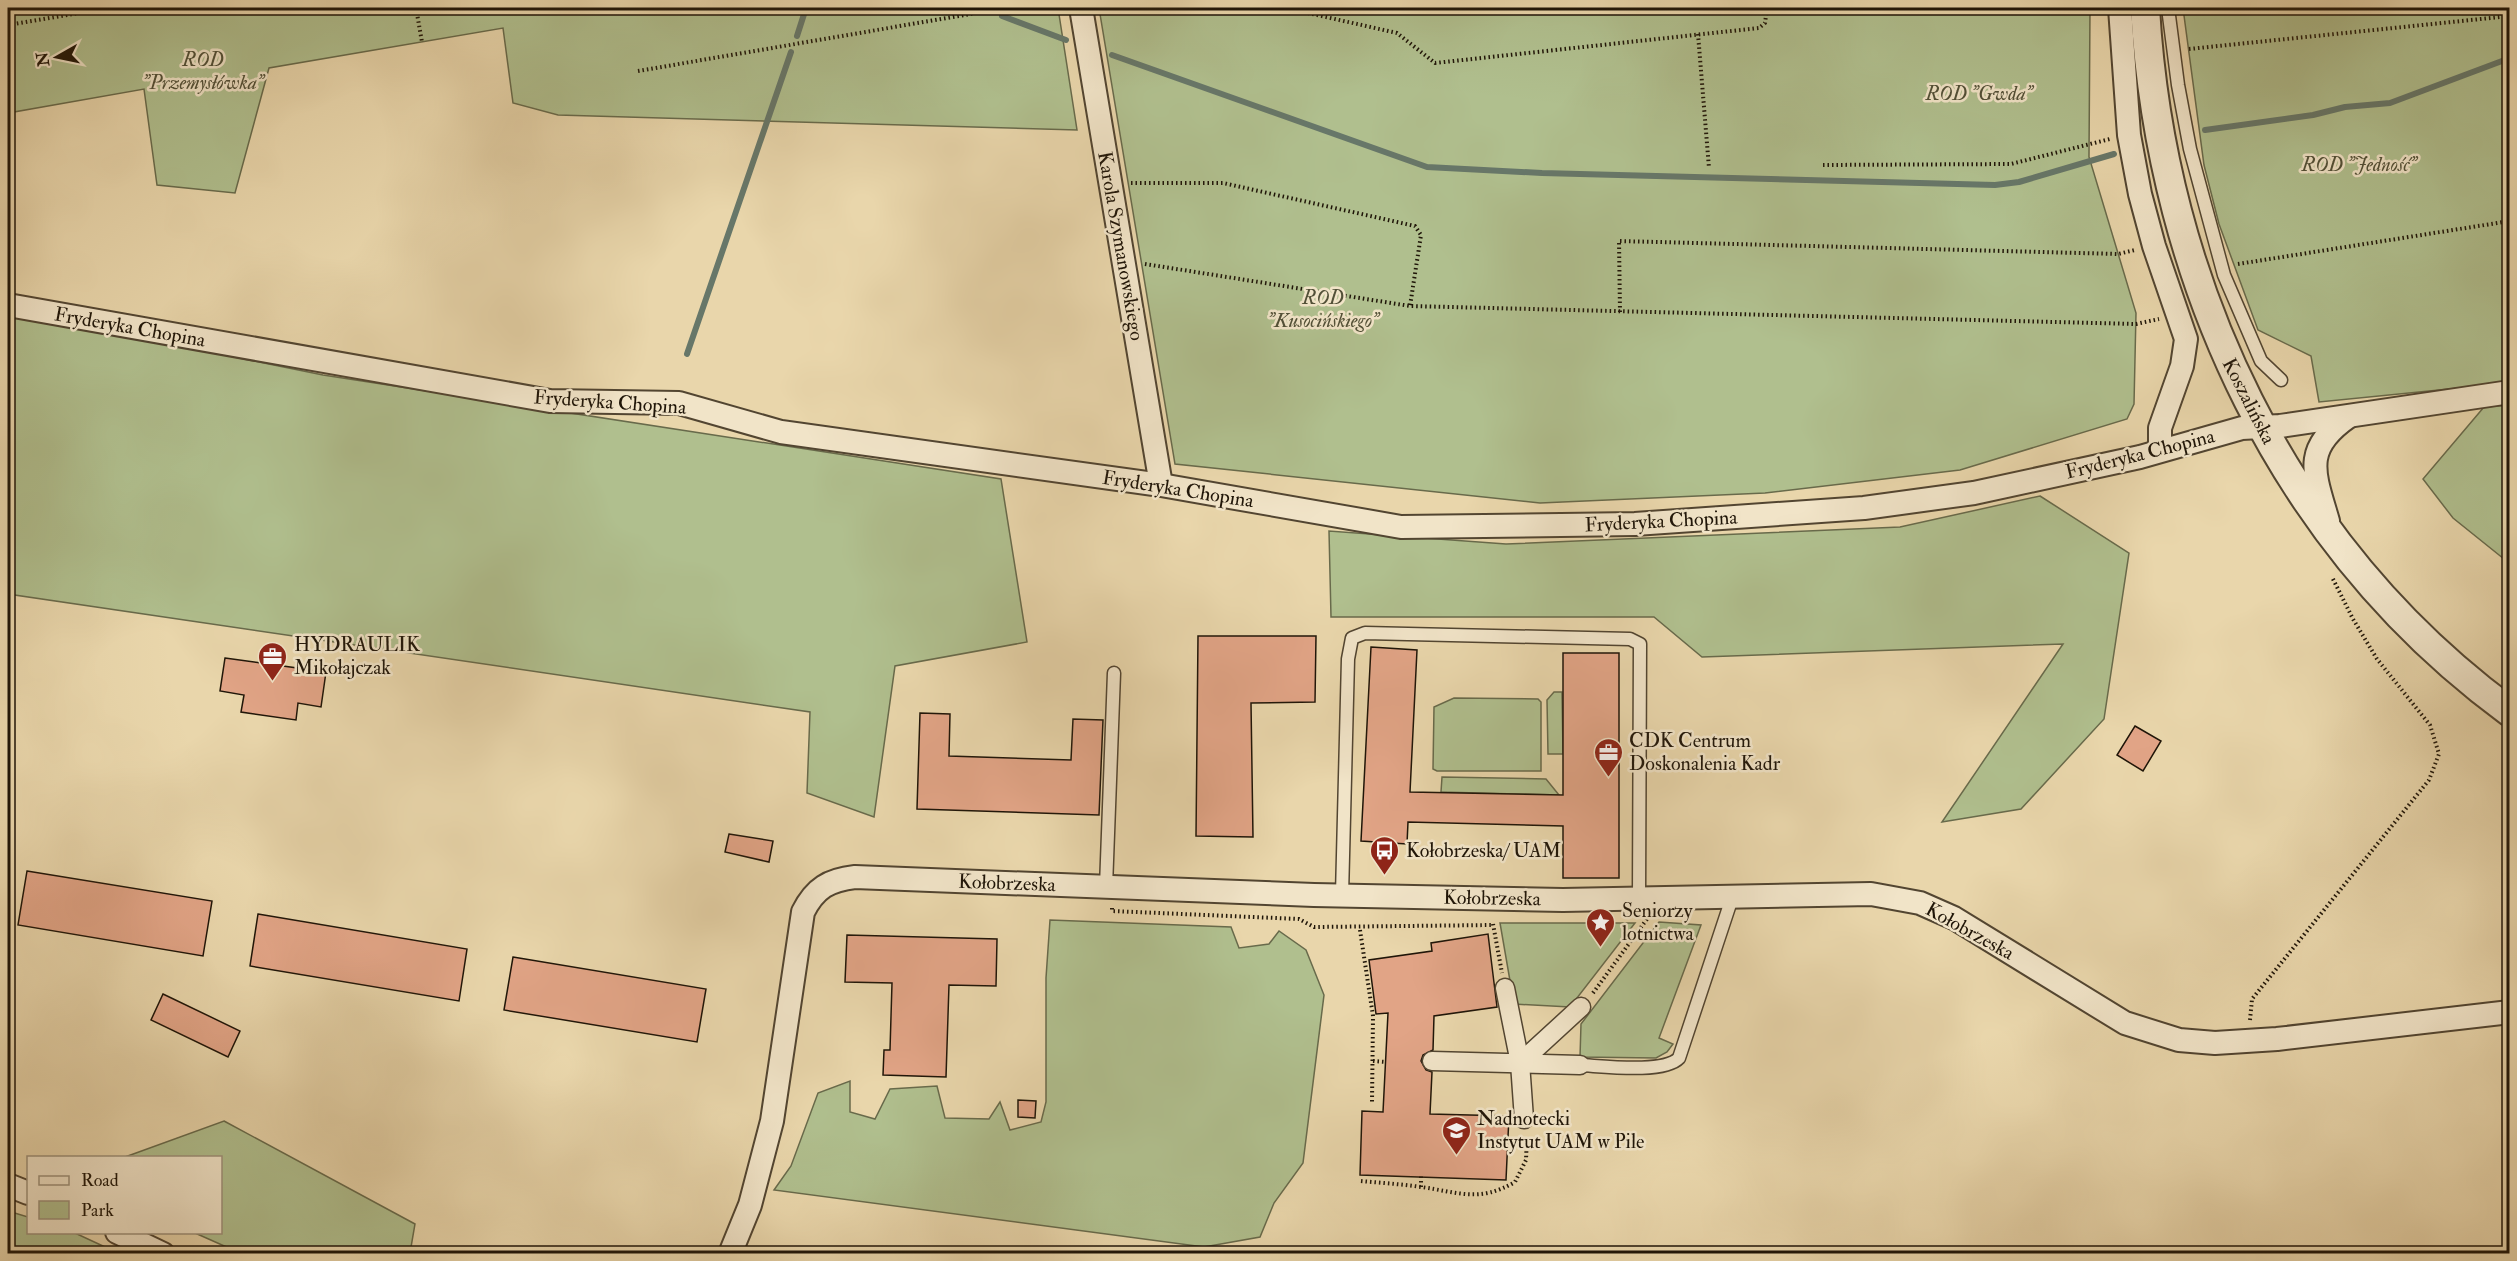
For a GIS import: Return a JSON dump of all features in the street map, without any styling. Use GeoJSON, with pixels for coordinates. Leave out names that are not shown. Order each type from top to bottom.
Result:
{"type":"FeatureCollection","features":[{"type":"Feature","properties":{"kind":"street","name":"Karola Szymanowskiego"},"geometry":{"type":"LineString","coordinates":[[1081,8],[1161,485]]}},
{"type":"Feature","properties":{"kind":"street"},"geometry":{"type":"LineString","coordinates":[[2120,8],[2123,76],[2129,135],[2140,194],[2154,246],[2186,339],[2182,366],[2160,428],[2160,450]]}},
{"type":"Feature","properties":{"kind":"street","name":"Koszalińska"},"geometry":{"type":"LineString","coordinates":[[2145,8],[2152,92],[2183,239],[2220,343],[2260,427],[2291,477],[2332,534],[2419,635],[2510,712]]}},
{"type":"Feature","properties":{"kind":"street","name":"Fryderyka Chopina"},"geometry":{"type":"LineString","coordinates":[[8,305],[550,401],[679,403],[781,432],[1161,485],[1401,527],[1635,524],[1875,507],[1974,493],[2140,457],[2242,428],[2510,392]]}},
{"type":"Feature","properties":{"kind":"street","name":"Fryderyka Chopina"},"geometry":{"type":"LineString","coordinates":[[2332,534],[2322,500],[2315,454],[2329,430],[2351,415]]}},
{"type":"Feature","properties":{"kind":"street","name":"Kołobrzeska"},"geometry":{"type":"LineString","coordinates":[[730,1254],[750,1205],[772,1121],[803,912],[811,896],[824,885],[838,879],[855,877],[1342,895],[1490,898],[1871,894],[1920,903],[1988,938],[2125,1023],[2186,1041],[2253,1041],[2510,1012]]}},
{"type":"Feature","properties":{"kind":"street"},"geometry":{"type":"LineString","coordinates":[[1505,988],[1520,1064],[1524,1119]]}},
{"type":"Feature","properties":{"kind":"street"},"geometry":{"type":"LineString","coordinates":[[1520,1064],[1581,1007]]}},
{"type":"Feature","properties":{"kind":"street"},"geometry":{"type":"LineString","coordinates":[[1432,1061],[1580,1065]]}},
{"type":"Feature","properties":{"kind":"street"},"geometry":{"type":"LineString","coordinates":[[8,1185],[27,1193]]}},
{"type":"Feature","properties":{"kind":"street"},"geometry":{"type":"LineString","coordinates":[[119,1234],[163,1254]]}},
{"type":"Feature","properties":{"kind":"lane"},"geometry":{"type":"LineString","coordinates":[[2168,8],[2178,85],[2190,149],[2224,275],[2262,361],[2281,380]]}},
{"type":"Feature","properties":{"kind":"lane"},"geometry":{"type":"LineString","coordinates":[[1342,895],[1348,659],[1352,638],[1365,633],[1630,639],[1640,644],[1649,898]]}},
{"type":"Feature","properties":{"kind":"lane"},"geometry":{"type":"LineString","coordinates":[[1110,887],[1114,673]]}},
{"type":"Feature","properties":{"kind":"lane"},"geometry":{"type":"LineString","coordinates":[[1580,1065],[1652,1067],[1669,1065],[1679,1058],[1734,895]]}},
{"type":"Feature","properties":{"kind":"path"},"geometry":{"type":"LineString","coordinates":[[8,25],[108,8]]}},
{"type":"Feature","properties":{"kind":"path"},"geometry":{"type":"LineString","coordinates":[[416,8],[422,42]]}},
{"type":"Feature","properties":{"kind":"path"},"geometry":{"type":"LineString","coordinates":[[638,71],[1005,8]]}},
{"type":"Feature","properties":{"kind":"path"},"geometry":{"type":"LineString","coordinates":[[1286,8],[1397,33],[1435,63],[1759,28],[1765,24],[1767,8]]}},
{"type":"Feature","properties":{"kind":"path"},"geometry":{"type":"LineString","coordinates":[[1824,10],[1932,8]]}},
{"type":"Feature","properties":{"kind":"path"},"geometry":{"type":"LineString","coordinates":[[2188,49],[2510,16]]}},
{"type":"Feature","properties":{"kind":"path"},"geometry":{"type":"LineString","coordinates":[[1698,34],[1709,168]]}},
{"type":"Feature","properties":{"kind":"path"},"geometry":{"type":"LineString","coordinates":[[1823,165],[1988,166],[2011,164],[2089,144]]}},
{"type":"Feature","properties":{"kind":"path"},"geometry":{"type":"LineString","coordinates":[[1130,183],[1223,183],[1415,226],[1421,235],[1410,306]]}},
{"type":"Feature","properties":{"kind":"path"},"geometry":{"type":"LineString","coordinates":[[2234,264],[2510,221]]}},
{"type":"Feature","properties":{"kind":"path"},"geometry":{"type":"LineString","coordinates":[[1620,312],[1619,241],[2118,254]]}},
{"type":"Feature","properties":{"kind":"path"},"geometry":{"type":"LineString","coordinates":[[1142,263],[1410,306],[2136,324]]}},
{"type":"Feature","properties":{"kind":"path"},"geometry":{"type":"LineString","coordinates":[[2253,1041],[2249,1016],[2252,999],[2429,780],[2439,754],[2430,725],[2377,659],[2353,619],[2328,569]]}},
{"type":"Feature","properties":{"kind":"path"},"geometry":{"type":"LineString","coordinates":[[1110,887],[1112,911],[1299,920],[1314,927],[1493,925]]}},
{"type":"Feature","properties":{"kind":"path"},"geometry":{"type":"LineString","coordinates":[[1490,898],[1505,988]]}},
{"type":"Feature","properties":{"kind":"path"},"geometry":{"type":"LineString","coordinates":[[1581,1007],[1638,933],[1649,898]]}},
{"type":"Feature","properties":{"kind":"path"},"geometry":{"type":"LineString","coordinates":[[1360,930],[1372,1016],[1372,1102]]}},
{"type":"Feature","properties":{"kind":"path"},"geometry":{"type":"LineString","coordinates":[[1373,1061],[1386,1062]]}},
{"type":"Feature","properties":{"kind":"path"},"geometry":{"type":"LineString","coordinates":[[1361,1181],[1421,1187],[1461,1196],[1483,1195],[1515,1182],[1523,1169],[1528,1151],[1524,1119]]}},
{"type":"Feature","properties":{"kind":"path"},"geometry":{"type":"LineString","coordinates":[[1421,1175],[1421,1187]]}},
{"type":"Feature","properties":{"kind":"green space","name":"ROD \"Przemysłówka\""},"geometry":{"type":"Polygon","coordinates":[[[8,8],[1058,8],[1077,130],[558,115],[513,103],[503,28],[269,68],[235,193],[157,185],[144,89],[8,113],[8,8]]]}},
{"type":"Feature","properties":{"kind":"green space","name":"ROD \"Kusocińskiego\""},"geometry":{"type":"Polygon","coordinates":[[[1099,8],[2090,8],[2089,157],[2136,313],[2134,404],[2127,419],[1960,470],[1765,493],[1540,503],[1175,464],[1099,8]]]}},
{"type":"Feature","properties":{"kind":"green space","name":"ROD \"Jedność\""},"geometry":{"type":"Polygon","coordinates":[[[2183,8],[2509,8],[2509,383],[2319,402],[2311,356],[2258,330],[2219,224],[2204,165],[2183,8]]]}},
{"type":"Feature","properties":{"kind":"green space"},"geometry":{"type":"Polygon","coordinates":[[[8,311],[323,375],[1001,479],[1027,642],[895,666],[874,817],[807,793],[810,712],[8,594],[8,311]]]}},
{"type":"Feature","properties":{"kind":"green space"},"geometry":{"type":"Polygon","coordinates":[[[2510,405],[2509,563],[2453,518],[2423,479],[2484,407],[2510,405]]]}},
{"type":"Feature","properties":{"kind":"green space"},"geometry":{"type":"Polygon","coordinates":[[[2040,496],[2129,553],[2104,719],[2021,809],[1942,822],[2063,644],[1702,657],[1654,617],[1331,617],[1329,531],[1506,544],[1900,527],[2040,496]]]}},
{"type":"Feature","properties":{"kind":"green space"},"geometry":{"type":"Polygon","coordinates":[[[1554,692],[1562,692],[1563,754],[1548,754],[1547,700],[1554,692]]]}},
{"type":"Feature","properties":{"kind":"green space"},"geometry":{"type":"Polygon","coordinates":[[[1454,698],[1538,699],[1541,702],[1541,771],[1437,771],[1433,769],[1434,707],[1454,698]]]}},
{"type":"Feature","properties":{"kind":"green space"},"geometry":{"type":"Polygon","coordinates":[[[1442,777],[1546,779],[1559,795],[1441,792],[1442,777]]]}},
{"type":"Feature","properties":{"kind":"green space"},"geometry":{"type":"Polygon","coordinates":[[[1050,920],[1231,927],[1239,948],[1269,944],[1279,931],[1306,950],[1324,995],[1303,1163],[1274,1203],[1260,1237],[1204,1247],[774,1190],[791,1166],[818,1093],[850,1081],[850,1112],[875,1119],[890,1089],[937,1086],[945,1118],[989,1119],[1000,1102],[1010,1130],[1041,1122],[1046,1102],[1046,978],[1050,920]]]}},
{"type":"Feature","properties":{"kind":"green space"},"geometry":{"type":"Polygon","coordinates":[[[1659,922],[1701,925],[1659,1038],[1673,1044],[1667,1052],[1656,1058],[1580,1057],[1581,1024],[1659,922]]]}},
{"type":"Feature","properties":{"kind":"green space"},"geometry":{"type":"Polygon","coordinates":[[[1500,923],[1635,923],[1570,1007],[1514,1004],[1500,923]]]}},
{"type":"Feature","properties":{"kind":"green space"},"geometry":{"type":"Polygon","coordinates":[[[224,1121],[415,1224],[410,1253],[240,1253],[197,1234],[222,1234],[222,1156],[128,1156],[224,1121]]]}},
{"type":"Feature","properties":{"kind":"green space"},"geometry":{"type":"Polygon","coordinates":[[[8,1211],[27,1217],[27,1234],[77,1234],[118,1253],[8,1253],[8,1211]]]}},
{"type":"Feature","properties":{"kind":"building"},"geometry":{"type":"Polygon","coordinates":[[[1198,636],[1316,636],[1315,702],[1251,703],[1253,837],[1196,836],[1198,636]]]}},
{"type":"Feature","properties":{"kind":"building"},"geometry":{"type":"Polygon","coordinates":[[[1371,647],[1417,650],[1410,792],[1563,795],[1563,653],[1619,653],[1619,878],[1563,878],[1563,826],[1408,822],[1407,844],[1361,841],[1371,647]]]}},
{"type":"Feature","properties":{"kind":"building","name":"HYDRAULIK Mikołajczak"},"geometry":{"type":"Polygon","coordinates":[[[225,658],[326,672],[321,707],[298,703],[296,720],[241,712],[244,695],[220,691],[225,658]]]}},
{"type":"Feature","properties":{"kind":"building"},"geometry":{"type":"Polygon","coordinates":[[[920,713],[950,714],[949,756],[1071,760],[1073,719],[1103,720],[1099,815],[917,809],[920,713]]]}},
{"type":"Feature","properties":{"kind":"building"},"geometry":{"type":"Polygon","coordinates":[[[2135,726],[2161,741],[2143,771],[2117,755],[2135,726]]]}},
{"type":"Feature","properties":{"kind":"building"},"geometry":{"type":"Polygon","coordinates":[[[729,834],[773,841],[769,862],[725,852],[729,834]]]}},
{"type":"Feature","properties":{"kind":"building"},"geometry":{"type":"Polygon","coordinates":[[[27,871],[212,901],[203,956],[18,925],[27,871]]]}},
{"type":"Feature","properties":{"kind":"building"},"geometry":{"type":"Polygon","coordinates":[[[258,914],[467,949],[459,1001],[250,966],[258,914]]]}},
{"type":"Feature","properties":{"kind":"building"},"geometry":{"type":"Polygon","coordinates":[[[1488,934],[1497,1007],[1434,1016],[1433,1050],[1423,1055],[1421,1061],[1426,1070],[1432,1072],[1430,1114],[1509,1116],[1506,1180],[1360,1175],[1362,1111],[1383,1112],[1388,1013],[1376,1014],[1369,960],[1432,951],[1431,943],[1488,934]]]}},
{"type":"Feature","properties":{"kind":"building"},"geometry":{"type":"Polygon","coordinates":[[[847,935],[997,939],[996,986],[949,985],[946,1077],[883,1075],[884,1050],[890,1050],[892,983],[845,982],[847,935]]]}},
{"type":"Feature","properties":{"kind":"building"},"geometry":{"type":"Polygon","coordinates":[[[513,957],[706,989],[697,1042],[504,1010],[513,957]]]}},
{"type":"Feature","properties":{"kind":"building"},"geometry":{"type":"Polygon","coordinates":[[[163,994],[240,1031],[228,1057],[151,1020],[163,994]]]}},
{"type":"Feature","properties":{"kind":"building"},"geometry":{"type":"Polygon","coordinates":[[[1018,1100],[1036,1101],[1035,1118],[1018,1117],[1018,1100]]]}},
{"type":"Feature","properties":{"kind":"waterway"},"geometry":{"type":"LineString","coordinates":[[797,36],[806,8]]}},
{"type":"Feature","properties":{"kind":"waterway"},"geometry":{"type":"LineString","coordinates":[[1002,16],[1066,40]]}},
{"type":"Feature","properties":{"kind":"waterway"},"geometry":{"type":"LineString","coordinates":[[687,354],[791,52]]}},
{"type":"Feature","properties":{"kind":"waterway"},"geometry":{"type":"LineString","coordinates":[[1112,55],[1427,167],[1542,173],[1995,185],[2019,182],[2114,154]]}},
{"type":"Feature","properties":{"kind":"waterway"},"geometry":{"type":"LineString","coordinates":[[2205,130],[2313,115],[2345,107],[2390,103],[2510,58]]}},
{"type":"Feature","properties":{"kind":"place","name":"HYDRAULIK Mikołajczak"},"geometry":{"type":"Point","coordinates":[273,682]}},
{"type":"Feature","properties":{"kind":"place","name":"CDK Centrum Doskonalenia Kadr"},"geometry":{"type":"Point","coordinates":[1608,778]}},
{"type":"Feature","properties":{"kind":"place","name":"Kołobrzeska/ UAM"},"geometry":{"type":"Point","coordinates":[1385,876]}},
{"type":"Feature","properties":{"kind":"place","name":"Seniorzy lotnictwa"},"geometry":{"type":"Point","coordinates":[1601,948]}},
{"type":"Feature","properties":{"kind":"place","name":"Nadnotecki Instytut UAM w Pile"},"geometry":{"type":"Point","coordinates":[1456,1156]}},
{"type":"Feature","properties":{"kind":"park label","name":"ROD \"Gwda\""},"geometry":{"type":"Point","coordinates":[1979,93]}}]}
